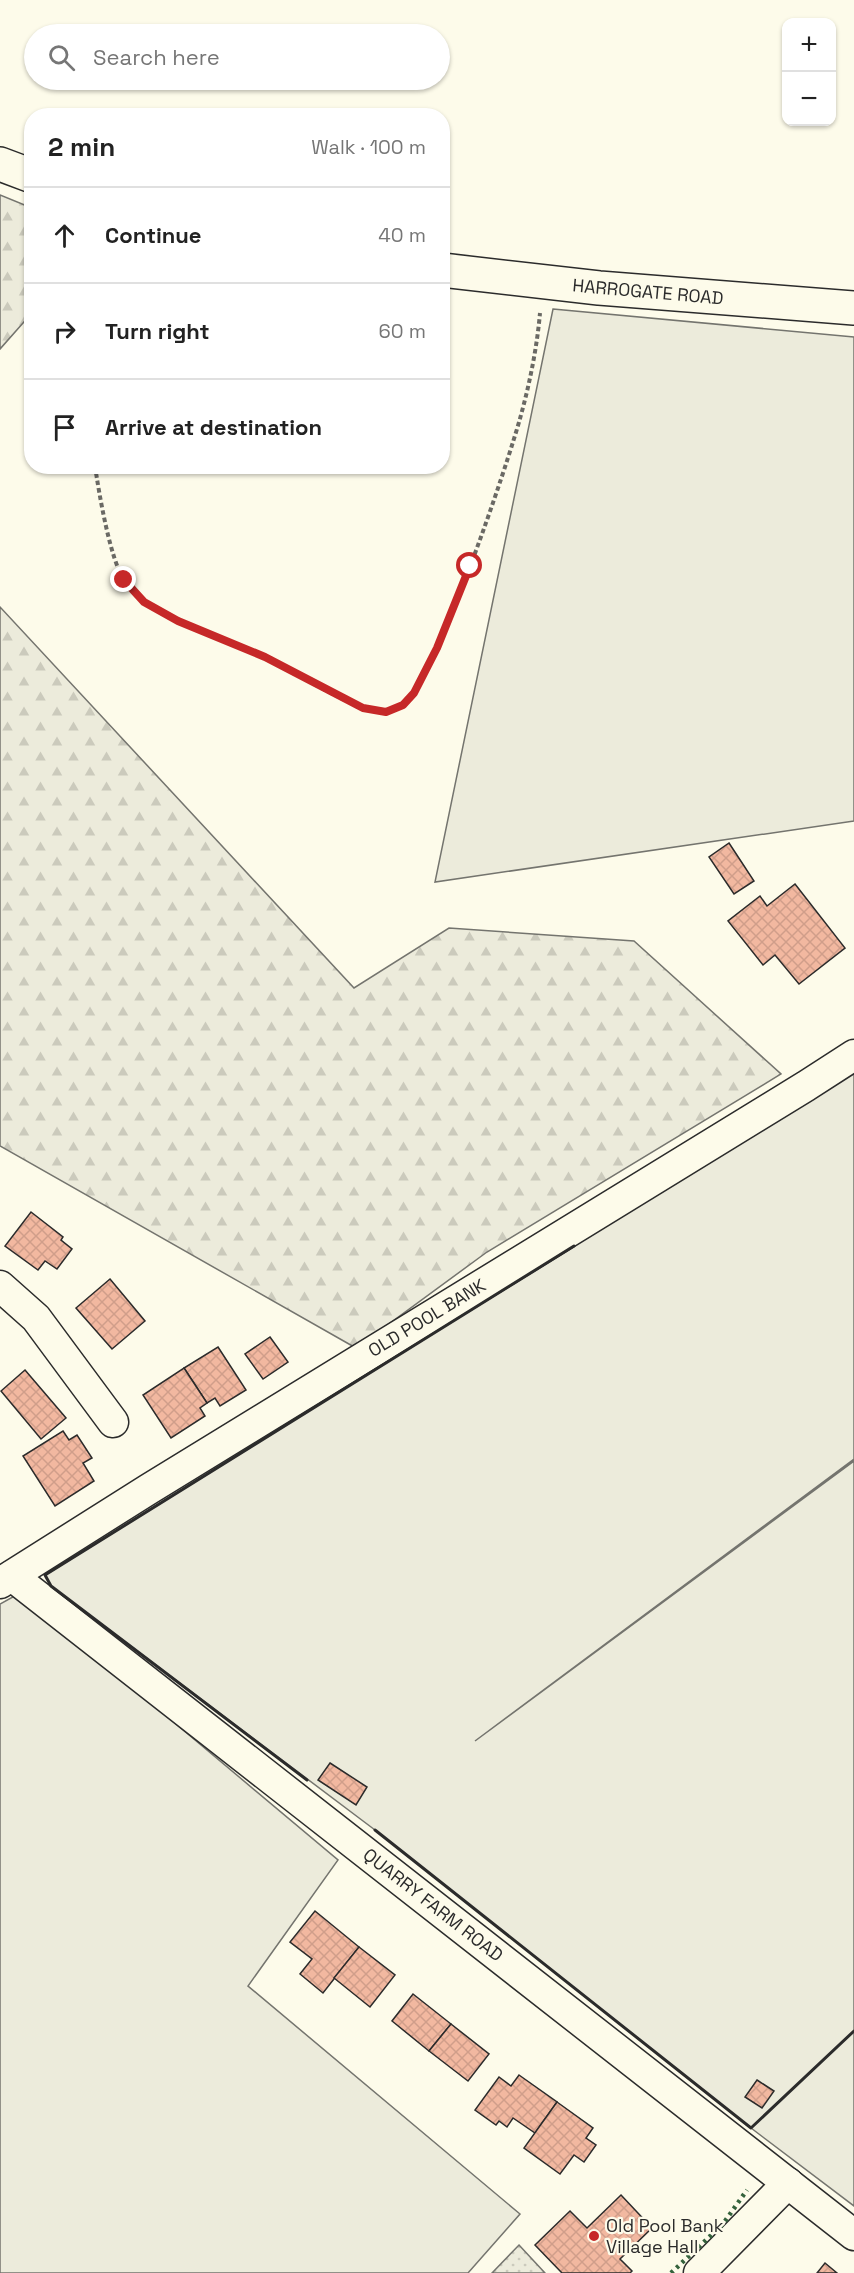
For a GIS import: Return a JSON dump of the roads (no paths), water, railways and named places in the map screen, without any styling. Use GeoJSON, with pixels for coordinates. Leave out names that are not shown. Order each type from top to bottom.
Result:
{"type":"FeatureCollection","features":[{"type":"Feature","properties":{"kind":"highway"},"geometry":{"type":"LineString","coordinates":[[0,164],[24,173]]}},
{"type":"Feature","properties":{"kind":"highway","name":"HARROGATE ROAD"},"geometry":{"type":"LineString","coordinates":[[450,271],[543,283],[854,308]]}},
{"type":"Feature","properties":{"kind":"street","name":"OLD POOL BANK"},"geometry":{"type":"LineString","coordinates":[[6,1580],[149,1488],[796,1093],[854,1055]]}},
{"type":"Feature","properties":{"kind":"street"},"geometry":{"type":"LineString","coordinates":[[0,1286],[36,1318],[113,1422]]}},
{"type":"Feature","properties":{"kind":"street","name":"QUARRY FARM ROAD"},"geometry":{"type":"LineString","coordinates":[[6,1580],[854,2235]]}},
{"type":"Feature","properties":{"kind":"street"},"geometry":{"type":"LineString","coordinates":[[699,2273],[788,2182]]}},
{"type":"Feature","properties":{"kind":"place","name":"Old Pool Bank Village Hall"},"geometry":{"type":"Point","coordinates":[594,2236]}}]}
